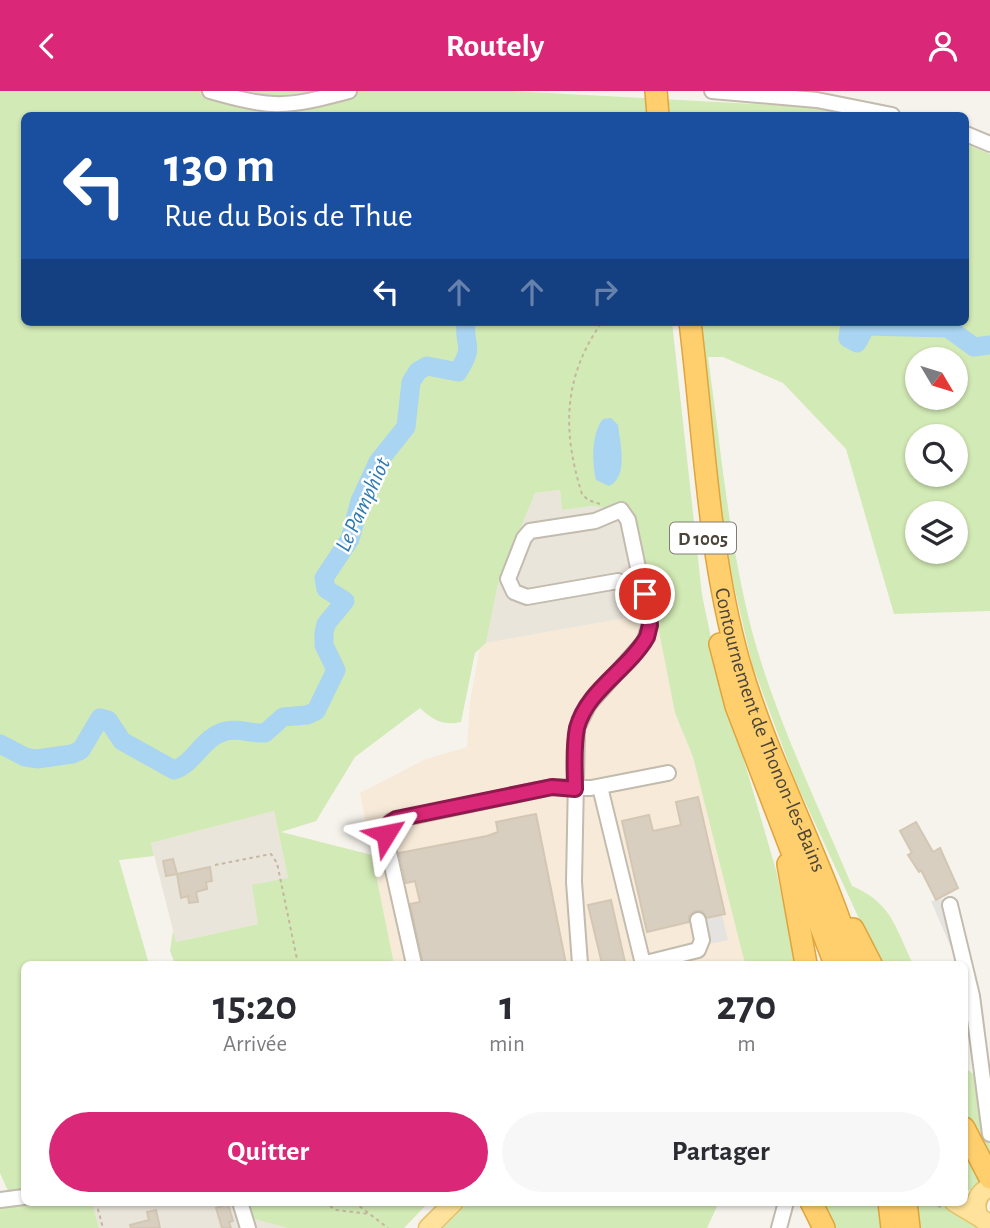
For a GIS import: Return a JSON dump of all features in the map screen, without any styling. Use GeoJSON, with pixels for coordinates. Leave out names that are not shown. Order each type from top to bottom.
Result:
{"type":"FeatureCollection","features":[{"type":"Feature","properties":{"kind":"highway"},"geometry":{"type":"LineString","coordinates":[[656,91],[658,112]]}},
{"type":"Feature","properties":{"kind":"highway"},"geometry":{"type":"LineString","coordinates":[[665,91],[666,112]]}},
{"type":"Feature","properties":{"kind":"highway","name":"Contournement de Thonon-les-Bains"},"geometry":{"type":"LineString","coordinates":[[682,326],[691,366],[718,565],[731,630],[754,708],[810,845],[853,961]]}},
{"type":"Feature","properties":{"kind":"highway","name":"Contournement de Thonon-les-Bains"},"geometry":{"type":"LineString","coordinates":[[690,326],[708,585],[716,630],[736,706],[834,961]]}},
{"type":"Feature","properties":{"kind":"highway"},"geometry":{"type":"LineString","coordinates":[[778,814],[805,961]]}},
{"type":"Feature","properties":{"kind":"highway"},"geometry":{"type":"LineString","coordinates":[[810,845],[869,961]]}},
{"type":"Feature","properties":{"kind":"highway"},"geometry":{"type":"LineString","coordinates":[[968,1138],[988,1185]]}},
{"type":"Feature","properties":{"kind":"highway"},"geometry":{"type":"LineString","coordinates":[[813,1206],[824,1228]]}},
{"type":"Feature","properties":{"kind":"main road"},"geometry":{"type":"LineString","coordinates":[[968,1193],[988,1185]]}},
{"type":"Feature","properties":{"kind":"main road"},"geometry":{"type":"LineString","coordinates":[[984,1221],[975,1205],[988,1185]]}},
{"type":"Feature","properties":{"kind":"main road"},"geometry":{"type":"LineString","coordinates":[[428,1228],[450,1206]]}},
{"type":"Feature","properties":{"kind":"main road"},"geometry":{"type":"LineString","coordinates":[[960,1206],[984,1221]]}},
{"type":"Feature","properties":{"kind":"street"},"geometry":{"type":"LineString","coordinates":[[210,91],[261,104],[288,106],[349,91]]}},
{"type":"Feature","properties":{"kind":"street"},"geometry":{"type":"LineString","coordinates":[[712,91],[817,100],[877,112]]}},
{"type":"Feature","properties":{"kind":"street"},"geometry":{"type":"LineString","coordinates":[[969,135],[990,144]]}},
{"type":"Feature","properties":{"kind":"street"},"geometry":{"type":"LineString","coordinates":[[580,961],[575,903],[575,789],[576,739],[580,719],[593,699],[640,647],[649,632],[650,618],[629,522],[621,510],[595,521],[530,531],[524,538],[508,579],[514,592],[527,597],[618,581]]}},
{"type":"Feature","properties":{"kind":"street"},"geometry":{"type":"LineString","coordinates":[[413,961],[386,839],[390,823],[552,787],[600,787],[668,773]]}},
{"type":"Feature","properties":{"kind":"street"},"geometry":{"type":"LineString","coordinates":[[600,787],[641,961]]}},
{"type":"Feature","properties":{"kind":"street"},"geometry":{"type":"LineString","coordinates":[[950,905],[964,961]]}},
{"type":"Feature","properties":{"kind":"street"},"geometry":{"type":"LineString","coordinates":[[654,961],[698,950],[702,940],[698,920]]}},
{"type":"Feature","properties":{"kind":"street"},"geometry":{"type":"LineString","coordinates":[[968,979],[990,1134]]}},
{"type":"Feature","properties":{"kind":"street"},"geometry":{"type":"LineString","coordinates":[[0,1200],[21,1197]]}},
{"type":"Feature","properties":{"kind":"street"},"geometry":{"type":"LineString","coordinates":[[241,1206],[248,1228]]}},
{"type":"Feature","properties":{"kind":"street"},"geometry":{"type":"LineString","coordinates":[[779,1228],[785,1206]]}},
{"type":"Feature","properties":{"kind":"path"},"geometry":{"type":"LineString","coordinates":[[600,326],[585,351],[567,411],[582,494],[588,500],[621,510]]}},
{"type":"Feature","properties":{"kind":"path"},"geometry":{"type":"LineString","coordinates":[[215,865],[271,854],[277,863],[297,961]]}},
{"type":"Feature","properties":{"kind":"path"},"geometry":{"type":"LineString","coordinates":[[97,1206],[103,1228]]}},
{"type":"Feature","properties":{"kind":"path"},"geometry":{"type":"LineString","coordinates":[[330,1206],[336,1210],[370,1214]]}},
{"type":"Feature","properties":{"kind":"path"},"geometry":{"type":"LineString","coordinates":[[359,1206],[388,1228]]}},
{"type":"Feature","properties":{"kind":"shaded area"},"geometry":{"type":"Polygon","coordinates":[[[560,490],[562,510],[592,506],[610,508],[622,521],[643,615],[486,643],[498,584],[535,493],[560,490]]]}},
{"type":"Feature","properties":{"kind":"shaded area"},"geometry":{"type":"Polygon","coordinates":[[[643,615],[658,625],[675,713],[693,757],[744,961],[393,961],[360,793],[426,759],[467,747],[470,702],[480,647],[486,643],[643,615]]]}},
{"type":"Feature","properties":{"kind":"shaded area"},"geometry":{"type":"Polygon","coordinates":[[[274,811],[288,878],[258,924],[176,942],[151,843],[274,811]]]}},
{"type":"Feature","properties":{"kind":"shaded area"},"geometry":{"type":"Polygon","coordinates":[[[955,897],[965,941],[959,961],[957,961],[931,901],[955,897]]]}},
{"type":"Feature","properties":{"kind":"shaded area"},"geometry":{"type":"Polygon","coordinates":[[[722,914],[728,940],[709,944],[703,919],[722,914]]]}},
{"type":"Feature","properties":{"kind":"shaded area"},"geometry":{"type":"Polygon","coordinates":[[[93,1206],[246,1206],[250,1218],[288,1228],[99,1228],[93,1206]]]}},
{"type":"Feature","properties":{"kind":"green space"},"geometry":{"type":"Polygon","coordinates":[[[0,91],[511,91],[810,107],[835,112],[21,112],[21,326],[672,326],[702,595],[718,671],[776,870],[795,961],[744,961],[693,757],[675,713],[658,626],[643,615],[622,521],[609,508],[592,506],[562,510],[560,490],[535,493],[498,584],[486,643],[475,653],[461,722],[439,721],[420,708],[355,757],[316,821],[281,832],[372,855],[393,961],[174,961],[170,951],[173,931],[176,942],[258,924],[252,885],[288,878],[274,811],[151,843],[154,856],[119,860],[148,961],[21,961],[21,1191],[9,1193],[0,1173],[0,91]]]}},
{"type":"Feature","properties":{"kind":"green space"},"geometry":{"type":"Polygon","coordinates":[[[969,145],[990,154],[990,611],[894,614],[846,449],[783,383],[723,357],[708,357],[738,566],[763,667],[798,762],[852,886],[884,908],[912,961],[879,961],[795,780],[752,664],[727,555],[696,326],[969,326],[969,145]]]}},
{"type":"Feature","properties":{"kind":"green space"},"geometry":{"type":"Polygon","coordinates":[[[968,1070],[976,1076],[990,1144],[990,1172],[968,1124],[968,1070]]]}},
{"type":"Feature","properties":{"kind":"green space"},"geometry":{"type":"Polygon","coordinates":[[[968,1145],[987,1183],[968,1191],[968,1145]]]}},
{"type":"Feature","properties":{"kind":"green space"},"geometry":{"type":"Polygon","coordinates":[[[21,1202],[21,1206],[93,1206],[99,1228],[0,1228],[0,1204],[21,1202]]]}},
{"type":"Feature","properties":{"kind":"green space"},"geometry":{"type":"Polygon","coordinates":[[[246,1206],[425,1206],[404,1228],[288,1228],[250,1218],[246,1206]]]}},
{"type":"Feature","properties":{"kind":"green space"},"geometry":{"type":"Polygon","coordinates":[[[465,1206],[717,1206],[707,1228],[443,1228],[465,1206]]]}},
{"type":"Feature","properties":{"kind":"green space"},"geometry":{"type":"Polygon","coordinates":[[[818,1206],[878,1206],[881,1228],[830,1228],[818,1206]]]}},
{"type":"Feature","properties":{"kind":"green space"},"geometry":{"type":"Polygon","coordinates":[[[913,1206],[950,1208],[982,1228],[916,1228],[913,1206]]]}},
{"type":"Feature","properties":{"kind":"water"},"geometry":{"type":"Polygon","coordinates":[[[611,418],[618,425],[622,459],[619,475],[609,486],[596,480],[594,448],[599,425],[603,419],[611,418]]]}},
{"type":"Feature","properties":{"kind":"building"},"geometry":{"type":"Polygon","coordinates":[[[698,797],[725,914],[707,918],[702,911],[695,911],[689,916],[689,922],[647,932],[622,821],[649,815],[653,831],[681,825],[676,802],[698,797]]]}},
{"type":"Feature","properties":{"kind":"building"},"geometry":{"type":"Polygon","coordinates":[[[536,814],[565,961],[422,961],[410,904],[420,902],[415,881],[406,883],[399,853],[487,836],[498,832],[496,822],[536,814]]]}},
{"type":"Feature","properties":{"kind":"building"},"geometry":{"type":"Polygon","coordinates":[[[916,822],[933,852],[940,848],[958,888],[936,900],[921,870],[919,872],[908,855],[912,853],[900,831],[916,822]]]}},
{"type":"Feature","properties":{"kind":"building"},"geometry":{"type":"Polygon","coordinates":[[[173,859],[177,874],[166,876],[163,861],[173,859]]]}},
{"type":"Feature","properties":{"kind":"building"},"geometry":{"type":"Polygon","coordinates":[[[210,867],[212,881],[206,882],[207,889],[196,892],[198,902],[189,903],[188,896],[181,898],[177,874],[210,867]]]}},
{"type":"Feature","properties":{"kind":"building"},"geometry":{"type":"Polygon","coordinates":[[[611,900],[625,961],[601,961],[588,905],[611,900]]]}},
{"type":"Feature","properties":{"kind":"building"},"geometry":{"type":"Polygon","coordinates":[[[229,1206],[233,1221],[229,1222],[231,1228],[222,1228],[216,1208],[229,1206]]]}},
{"type":"Feature","properties":{"kind":"building"},"geometry":{"type":"Polygon","coordinates":[[[156,1210],[160,1228],[131,1228],[130,1225],[149,1220],[147,1212],[156,1210]]]}},
{"type":"Feature","properties":{"kind":"waterway","name":"Le Pamphiot"},"geometry":{"type":"LineString","coordinates":[[0,744],[25,757],[37,759],[72,754],[81,750],[100,718],[108,720],[122,741],[174,770],[188,762],[218,734],[231,730],[265,733],[283,717],[307,715],[316,711],[336,670],[324,645],[326,624],[345,601],[326,589],[324,578],[350,539],[360,501],[378,462],[406,427],[411,382],[418,371],[427,366],[458,372],[468,350],[466,326]]}},
{"type":"Feature","properties":{"kind":"waterway","name":"Le Pamphiot"},"geometry":{"type":"LineString","coordinates":[[850,326],[848,338],[857,343],[866,326]]}},
{"type":"Feature","properties":{"kind":"waterway","name":"Le Pamphiot"},"geometry":{"type":"LineString","coordinates":[[866,326],[948,328],[974,347],[990,345]]}},
{"type":"Feature","properties":{"kind":"route"},"geometry":{"type":"LineString","coordinates":[[386,834],[389,824],[396,819],[552,787],[575,789],[576,739],[580,719],[593,699],[647,637],[650,618],[645,594]]}}]}
